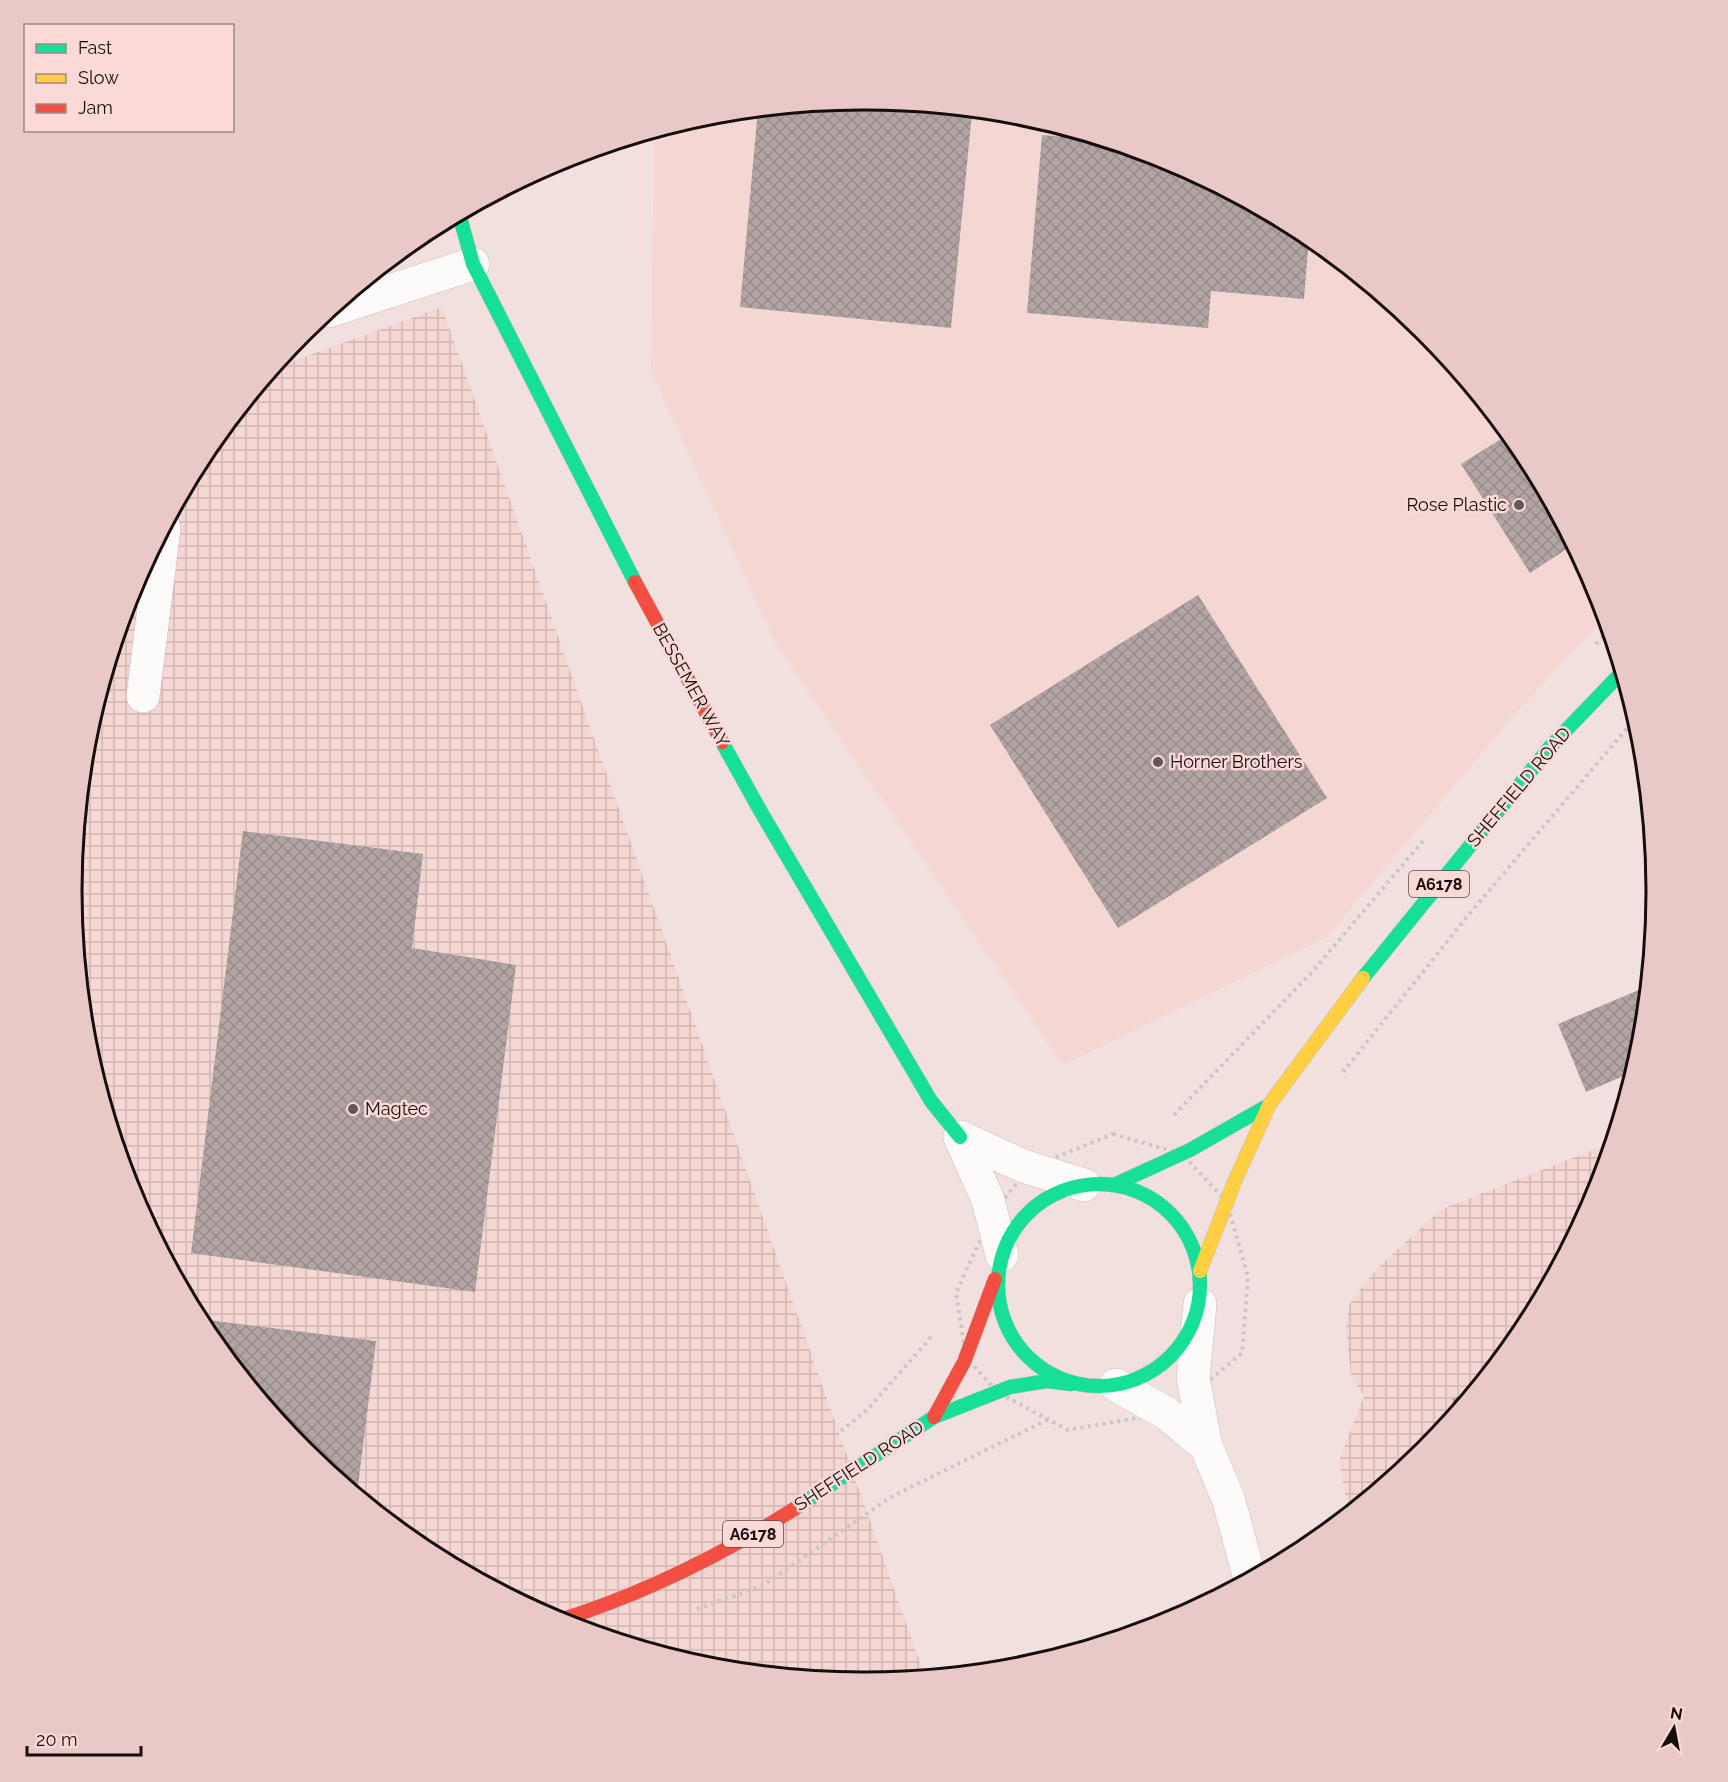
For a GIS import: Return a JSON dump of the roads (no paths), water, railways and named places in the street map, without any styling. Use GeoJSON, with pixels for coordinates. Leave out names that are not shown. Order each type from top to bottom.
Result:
{"type":"FeatureCollection","features":[{"type":"Feature","properties":{"kind":"main road","name":"BESSEMER WAY"},"geometry":{"type":"LineString","coordinates":[[461,221],[473,264],[627,568],[761,812],[931,1101],[960,1137]]}},
{"type":"Feature","properties":{"kind":"main road","name":"SHEFFIELD ROAD"},"geometry":{"type":"LineString","coordinates":[[1200,1271],[1269,1105],[1374,964],[1550,747],[1616,679]]}},
{"type":"Feature","properties":{"kind":"main road","name":"SHEFFIELD ROAD"},"geometry":{"type":"LineString","coordinates":[[1100,1184],[1182,1154],[1269,1105]]}},
{"type":"Feature","properties":{"kind":"main road"},"geometry":{"type":"LineString","coordinates":[[1100,1184],[1147,1195],[1170,1212],[1191,1241],[1200,1271],[1200,1304],[1195,1321],[1175,1353],[1155,1370],[1100,1385],[1062,1380],[1025,1354],[1003,1318],[998,1294],[1000,1263],[1015,1228],[1038,1204],[1055,1193],[1100,1184]]}},
{"type":"Feature","properties":{"kind":"main road","name":"SHEFFIELD ROAD"},"geometry":{"type":"LineString","coordinates":[[934,1416],[966,1357],[1000,1263]]}},
{"type":"Feature","properties":{"kind":"main road","name":"SHEFFIELD ROAD"},"geometry":{"type":"LineString","coordinates":[[573,1616],[682,1573],[769,1525],[934,1416],[1010,1387],[1047,1381],[1100,1385]]}},
{"type":"Feature","properties":{"kind":"street"},"geometry":{"type":"LineString","coordinates":[[347,305],[473,264]]}},
{"type":"Feature","properties":{"kind":"street"},"geometry":{"type":"LineString","coordinates":[[143,696],[161,548]]}},
{"type":"Feature","properties":{"kind":"street","name":"BESSEMER WAY"},"geometry":{"type":"LineString","coordinates":[[960,1137],[1029,1168],[1100,1184]]}},
{"type":"Feature","properties":{"kind":"street","name":"BESSEMER WAY"},"geometry":{"type":"LineString","coordinates":[[960,1137],[988,1200],[1000,1263]]}},
{"type":"Feature","properties":{"kind":"street"},"geometry":{"type":"LineString","coordinates":[[1200,1304],[1193,1378],[1206,1446],[1228,1498],[1248,1572]]}},
{"type":"Feature","properties":{"kind":"street"},"geometry":{"type":"LineString","coordinates":[[1100,1385],[1166,1413],[1206,1446]]}},
{"type":"Feature","properties":{"kind":"place","name":"Rose Plastic"},"geometry":{"type":"Point","coordinates":[1519,505]}},
{"type":"Feature","properties":{"kind":"place","name":"Horner Brothers"},"geometry":{"type":"Point","coordinates":[1158,762]}},
{"type":"Feature","properties":{"kind":"place","name":"Magtec"},"geometry":{"type":"Point","coordinates":[353,1109]}}]}
